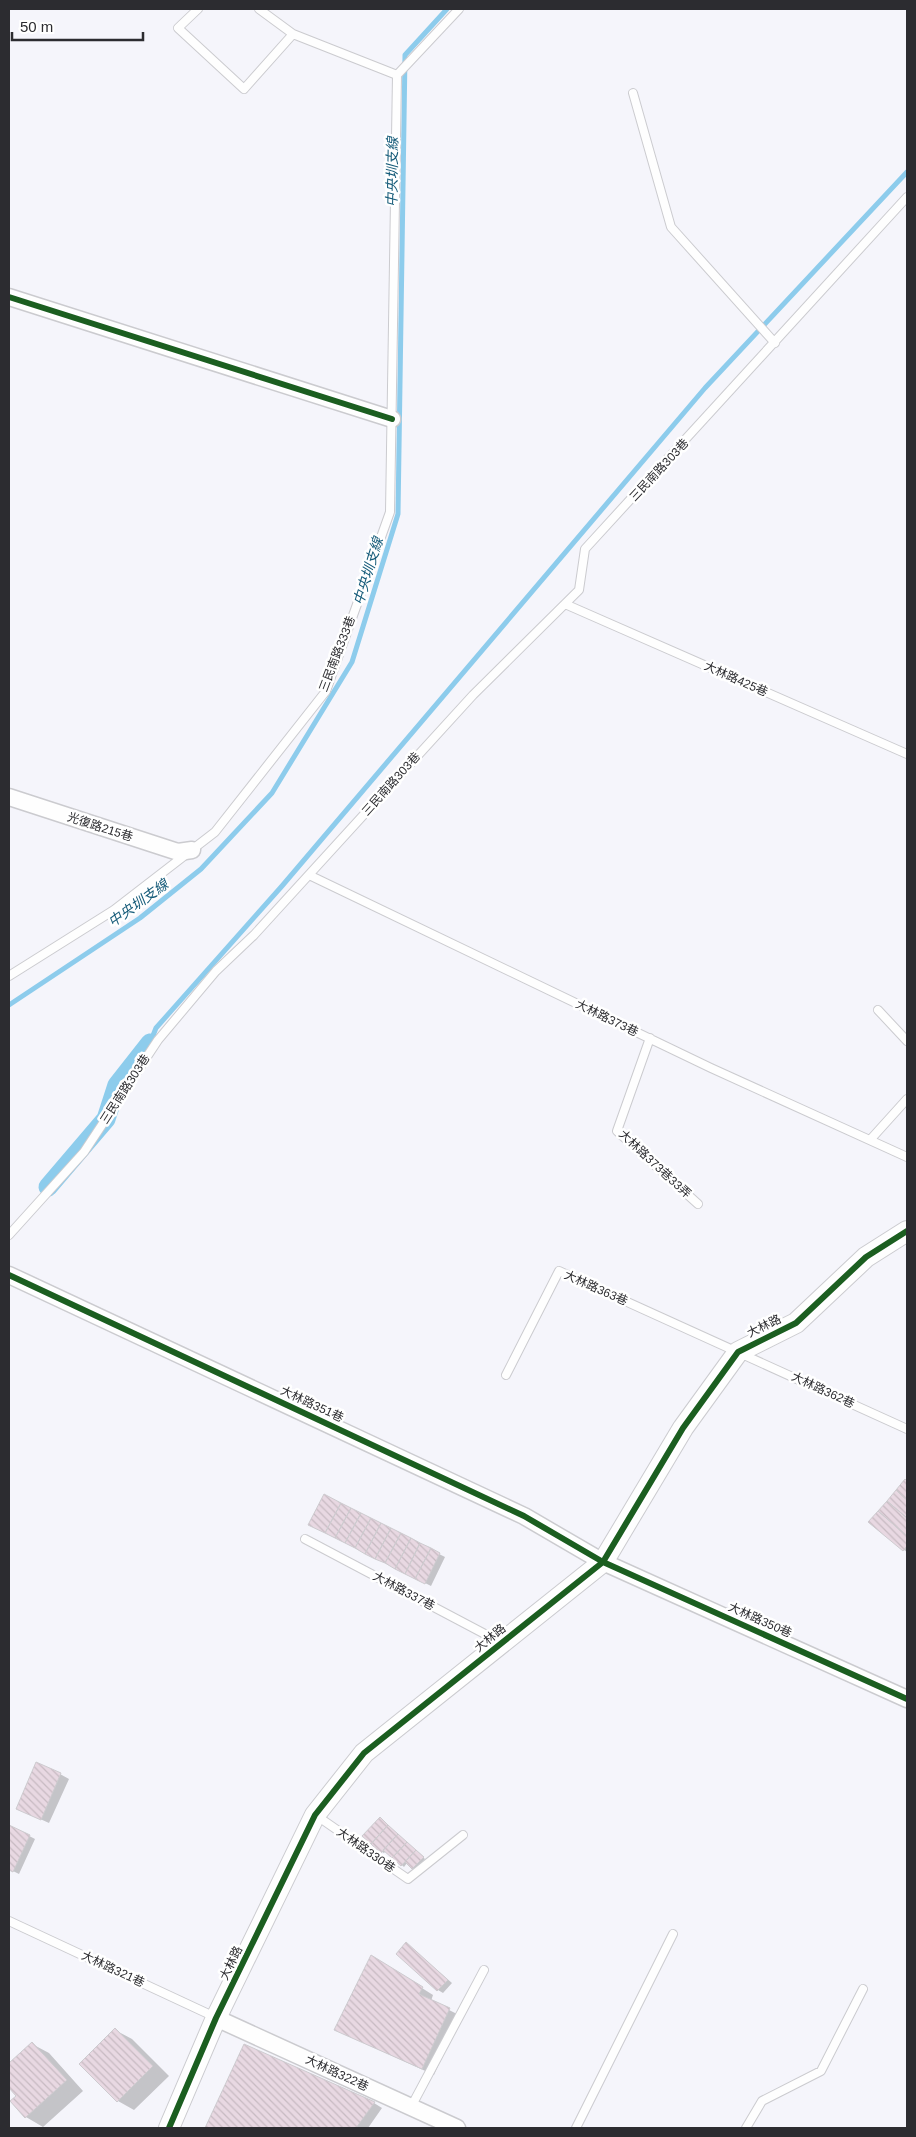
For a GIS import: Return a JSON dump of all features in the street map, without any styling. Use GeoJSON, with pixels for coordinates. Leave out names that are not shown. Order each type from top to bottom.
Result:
{"type":"FeatureCollection","features":[{"type":"Feature","properties":{"kind":"street"},"geometry":{"type":"LineString","coordinates":[[9,296],[392,419]]}},
{"type":"Feature","properties":{"kind":"street","name":"光復路215巷"},"geometry":{"type":"LineString","coordinates":[[9,797],[178,852],[192,850]]}},
{"type":"Feature","properties":{"kind":"street","name":"大林路"},"geometry":{"type":"LineString","coordinates":[[169,2128],[216,2018],[315,1815],[364,1753],[602,1562],[683,1428],[738,1352],[796,1324],[866,1257],[907,1231]]}},
{"type":"Feature","properties":{"kind":"street","name":"大林路351巷"},"geometry":{"type":"LineString","coordinates":[[9,1275],[524,1516],[602,1562]]}},
{"type":"Feature","properties":{"kind":"street","name":"大林路350巷"},"geometry":{"type":"LineString","coordinates":[[602,1562],[907,1699]]}},
{"type":"Feature","properties":{"kind":"street","name":"大林路322巷"},"geometry":{"type":"LineString","coordinates":[[216,2018],[457,2128]]}},
{"type":"Feature","properties":{"kind":"lane"},"geometry":{"type":"LineString","coordinates":[[198,9],[178,28],[244,89],[293,34]]}},
{"type":"Feature","properties":{"kind":"lane"},"geometry":{"type":"LineString","coordinates":[[259,9],[293,34],[397,75],[460,9]]}},
{"type":"Feature","properties":{"kind":"lane","name":"三民南路333巷"},"geometry":{"type":"LineString","coordinates":[[9,976],[114,910],[215,832],[326,690],[390,512],[397,75]]}},
{"type":"Feature","properties":{"kind":"lane"},"geometry":{"type":"LineString","coordinates":[[633,93],[671,226],[775,343]]}},
{"type":"Feature","properties":{"kind":"lane","name":"三民南路303巷"},"geometry":{"type":"LineString","coordinates":[[9,1236],[84,1152],[158,1040],[216,971],[254,935],[473,695],[579,590],[585,549],[907,197]]}},
{"type":"Feature","properties":{"kind":"lane","name":"大林路425巷"},"geometry":{"type":"LineString","coordinates":[[565,604],[907,754]]}},
{"type":"Feature","properties":{"kind":"lane","name":"大林路373巷"},"geometry":{"type":"LineString","coordinates":[[309,874],[650,1038],[907,1157]]}},
{"type":"Feature","properties":{"kind":"lane"},"geometry":{"type":"LineString","coordinates":[[878,1010],[907,1041]]}},
{"type":"Feature","properties":{"kind":"lane","name":"大林路373巷33弄"},"geometry":{"type":"LineString","coordinates":[[650,1038],[617,1131],[698,1204]]}},
{"type":"Feature","properties":{"kind":"lane"},"geometry":{"type":"LineString","coordinates":[[870,1140],[907,1099]]}},
{"type":"Feature","properties":{"kind":"lane","name":"大林路363巷"},"geometry":{"type":"LineString","coordinates":[[506,1375],[559,1271],[738,1352]]}},
{"type":"Feature","properties":{"kind":"lane","name":"大林路362巷"},"geometry":{"type":"LineString","coordinates":[[738,1352],[907,1429]]}},
{"type":"Feature","properties":{"kind":"lane","name":"大林路337巷"},"geometry":{"type":"LineString","coordinates":[[305,1539],[502,1642]]}},
{"type":"Feature","properties":{"kind":"lane","name":"大林路330巷"},"geometry":{"type":"LineString","coordinates":[[315,1815],[408,1879],[463,1835]]}},
{"type":"Feature","properties":{"kind":"lane","name":"大林路321巷"},"geometry":{"type":"LineString","coordinates":[[9,1921],[216,2018]]}},
{"type":"Feature","properties":{"kind":"lane"},"geometry":{"type":"LineString","coordinates":[[576,2128],[673,1934]]}},
{"type":"Feature","properties":{"kind":"lane"},"geometry":{"type":"LineString","coordinates":[[411,2107],[484,1970]]}},
{"type":"Feature","properties":{"kind":"lane"},"geometry":{"type":"LineString","coordinates":[[746,2128],[762,2101],[822,2071],[863,1989]]}},
{"type":"Feature","properties":{"kind":"building"},"geometry":{"type":"Polygon","coordinates":[[[905,1479],[907,1481],[907,1500],[896,1490],[905,1479]]]}},
{"type":"Feature","properties":{"kind":"building"},"geometry":{"type":"Polygon","coordinates":[[[896,1490],[907,1500],[907,1518],[887,1501],[896,1490]]]}},
{"type":"Feature","properties":{"kind":"building"},"geometry":{"type":"Polygon","coordinates":[[[324,1494],[341,1503],[325,1533],[308,1525],[324,1494]]]}},
{"type":"Feature","properties":{"kind":"building"},"geometry":{"type":"Polygon","coordinates":[[[887,1501],[907,1518],[907,1536],[878,1511],[887,1501]]]}},
{"type":"Feature","properties":{"kind":"building"},"geometry":{"type":"Polygon","coordinates":[[[341,1503],[351,1508],[335,1538],[325,1533],[341,1503]]]}},
{"type":"Feature","properties":{"kind":"building"},"geometry":{"type":"Polygon","coordinates":[[[351,1508],[361,1513],[345,1543],[335,1538],[351,1508]]]}},
{"type":"Feature","properties":{"kind":"building"},"geometry":{"type":"Polygon","coordinates":[[[878,1511],[907,1536],[907,1546],[903,1551],[868,1522],[878,1511]]]}},
{"type":"Feature","properties":{"kind":"building"},"geometry":{"type":"Polygon","coordinates":[[[361,1513],[371,1518],[355,1548],[345,1543],[361,1513]]]}},
{"type":"Feature","properties":{"kind":"building"},"geometry":{"type":"Polygon","coordinates":[[[371,1518],[381,1523],[365,1554],[355,1548],[371,1518]]]}},
{"type":"Feature","properties":{"kind":"building"},"geometry":{"type":"Polygon","coordinates":[[[381,1523],[391,1528],[375,1559],[365,1554],[381,1523]]]}},
{"type":"Feature","properties":{"kind":"building"},"geometry":{"type":"Polygon","coordinates":[[[391,1528],[401,1533],[385,1563],[375,1559],[391,1528]]]}},
{"type":"Feature","properties":{"kind":"building"},"geometry":{"type":"Polygon","coordinates":[[[401,1533],[411,1538],[395,1569],[385,1563],[401,1533]]]}},
{"type":"Feature","properties":{"kind":"building"},"geometry":{"type":"Polygon","coordinates":[[[411,1538],[420,1543],[405,1574],[395,1569],[411,1538]]]}},
{"type":"Feature","properties":{"kind":"building"},"geometry":{"type":"Polygon","coordinates":[[[420,1543],[431,1548],[415,1579],[405,1574],[420,1543]]]}},
{"type":"Feature","properties":{"kind":"building"},"geometry":{"type":"Polygon","coordinates":[[[431,1548],[440,1553],[425,1584],[415,1579],[431,1548]]]}},
{"type":"Feature","properties":{"kind":"building"},"geometry":{"type":"Polygon","coordinates":[[[36,1762],[61,1773],[41,1820],[16,1809],[36,1762]]]}},
{"type":"Feature","properties":{"kind":"building"},"geometry":{"type":"Polygon","coordinates":[[[380,1817],[388,1825],[371,1844],[362,1836],[380,1817]]]}},
{"type":"Feature","properties":{"kind":"building"},"geometry":{"type":"Polygon","coordinates":[[[9,1825],[30,1835],[13,1872],[9,1870],[9,1825]]]}},
{"type":"Feature","properties":{"kind":"building"},"geometry":{"type":"Polygon","coordinates":[[[388,1825],[398,1834],[381,1853],[371,1844],[388,1825]]]}},
{"type":"Feature","properties":{"kind":"building"},"geometry":{"type":"Polygon","coordinates":[[[398,1834],[407,1842],[392,1858],[383,1850],[398,1834]]]}},
{"type":"Feature","properties":{"kind":"building"},"geometry":{"type":"Polygon","coordinates":[[[407,1842],[416,1850],[401,1866],[392,1858],[407,1842]]]}},
{"type":"Feature","properties":{"kind":"building"},"geometry":{"type":"Polygon","coordinates":[[[416,1850],[424,1857],[412,1869],[405,1862],[416,1850]]]}},
{"type":"Feature","properties":{"kind":"building"},"geometry":{"type":"Polygon","coordinates":[[[406,1942],[448,1980],[437,1991],[396,1954],[406,1942]]]}},
{"type":"Feature","properties":{"kind":"building"},"geometry":{"type":"Polygon","coordinates":[[[371,1955],[423,1987],[419,1994],[450,2008],[422,2069],[334,2030],[371,1955]]]}},
{"type":"Feature","properties":{"kind":"building"},"geometry":{"type":"Polygon","coordinates":[[[115,2028],[153,2066],[117,2102],[79,2064],[115,2028]]]}},
{"type":"Feature","properties":{"kind":"building"},"geometry":{"type":"Polygon","coordinates":[[[32,2042],[67,2080],[25,2118],[10,2101],[16,2096],[9,2088],[9,2063],[32,2042]]]}},
{"type":"Feature","properties":{"kind":"building"},"geometry":{"type":"Polygon","coordinates":[[[244,2044],[375,2102],[356,2128],[205,2128],[244,2044]]]}},
{"type":"Feature","properties":{"kind":"waterway","name":"中央圳支線"},"geometry":{"type":"LineString","coordinates":[[9,1005],[140,918],[201,869],[272,793],[352,662],[398,514],[405,55],[447,9]]}},
{"type":"Feature","properties":{"kind":"waterway"},"geometry":{"type":"LineString","coordinates":[[150,1043],[156,1028],[282,886],[705,388],[907,172]]}},
{"type":"Feature","properties":{"kind":"waterway"},"geometry":{"type":"LineString","coordinates":[[48,1187],[106,1119],[117,1085],[150,1043]]}},
{"type":"Feature","properties":{"kind":"cycle path"},"geometry":{"type":"LineString","coordinates":[[9,297],[392,419]]}},
{"type":"Feature","properties":{"kind":"cycle path"},"geometry":{"type":"LineString","coordinates":[[169,2128],[216,2018],[315,1815],[364,1753],[603,1562],[683,1428],[738,1352],[796,1323],[866,1257],[907,1231]]}},
{"type":"Feature","properties":{"kind":"cycle path"},"geometry":{"type":"LineString","coordinates":[[9,1275],[524,1516],[603,1562],[907,1699]]}}]}
